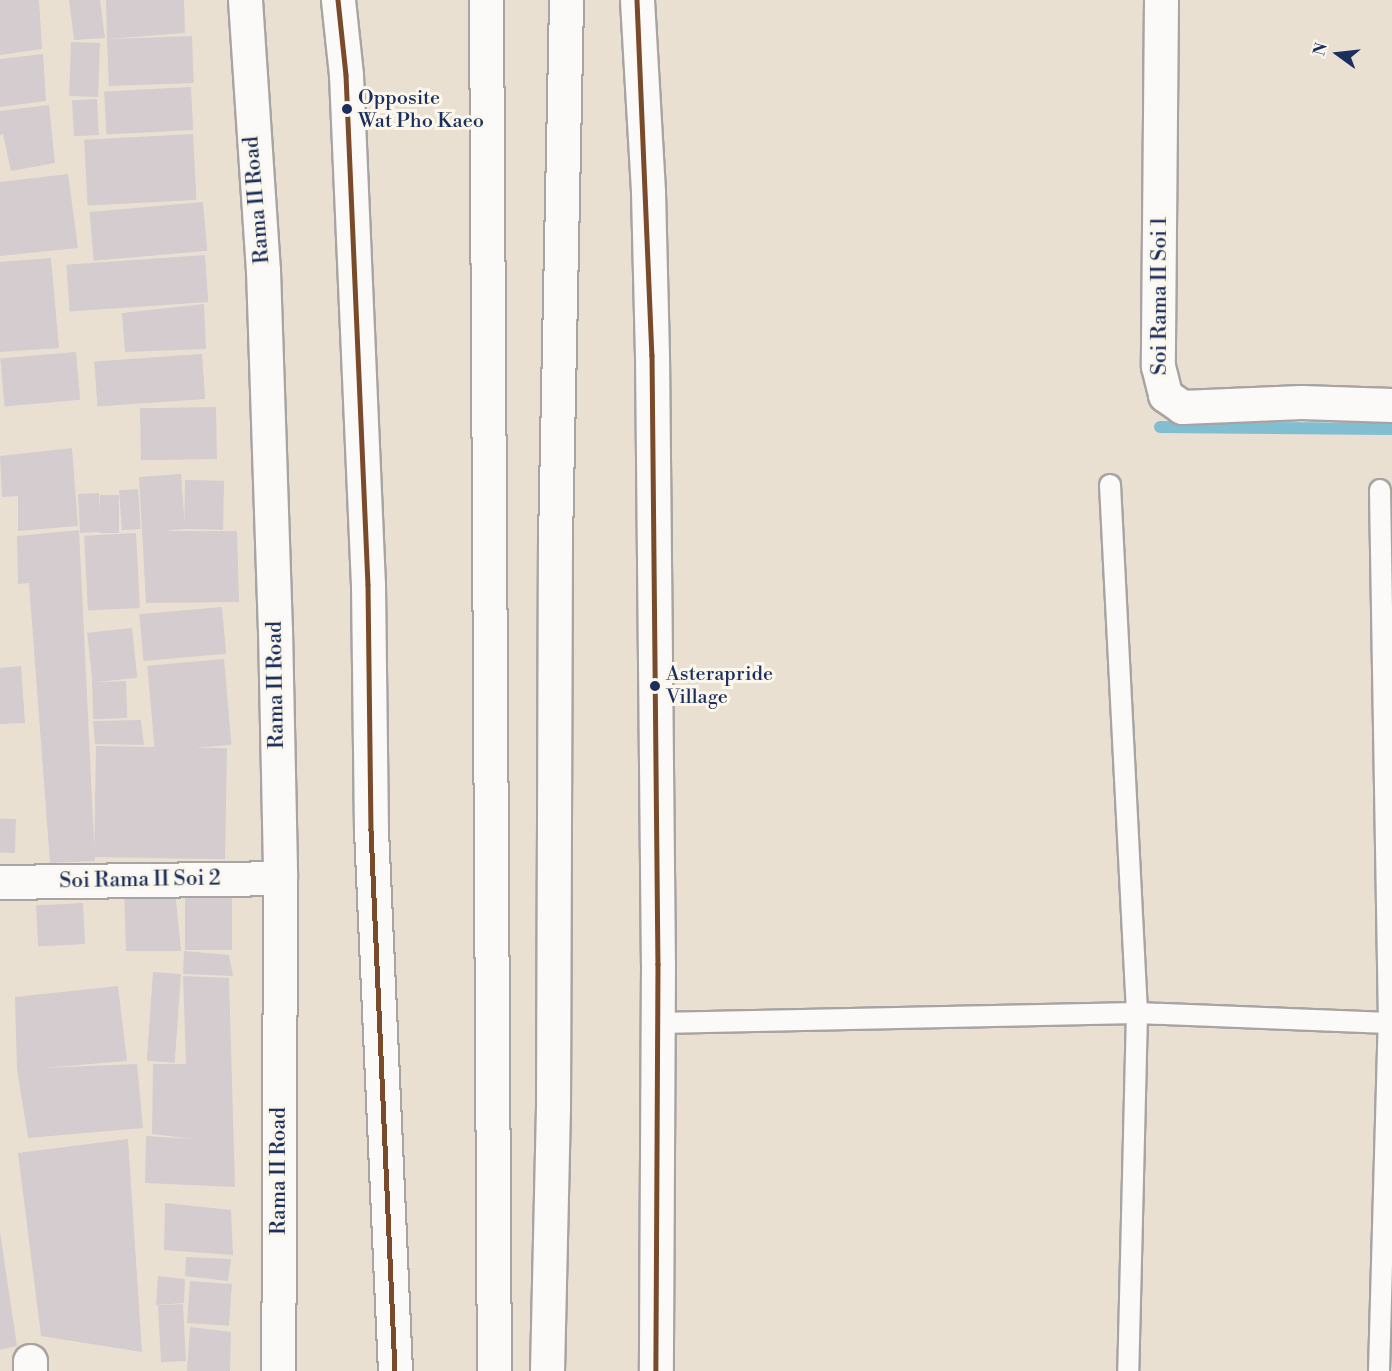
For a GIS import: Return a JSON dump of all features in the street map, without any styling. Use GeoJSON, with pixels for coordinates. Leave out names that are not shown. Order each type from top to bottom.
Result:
{"type":"FeatureCollection","features":[{"type":"Feature","properties":{"kind":"main road","name":"Rama II Road"},"geometry":{"type":"LineString","coordinates":[[245,0],[262,270],[280,878],[278,1371]]}},
{"type":"Feature","properties":{"kind":"main road"},"geometry":{"type":"LineString","coordinates":[[338,0],[346,75],[368,585],[371,830],[395,1371]]}},
{"type":"Feature","properties":{"kind":"main road"},"geometry":{"type":"LineString","coordinates":[[486,0],[494,1371]]}},
{"type":"Feature","properties":{"kind":"main road"},"geometry":{"type":"LineString","coordinates":[[547,1371],[553,1108],[555,540],[566,0]]}},
{"type":"Feature","properties":{"kind":"main road"},"geometry":{"type":"LineString","coordinates":[[637,0],[648,192],[652,355],[659,1023],[656,1371]]}},
{"type":"Feature","properties":{"kind":"main road","name":"Soi Rama II Soi 1"},"geometry":{"type":"LineString","coordinates":[[1161,0],[1158,366],[1165,395],[1182,407],[1301,402],[1392,405]]}},
{"type":"Feature","properties":{"kind":"main road","name":"Soi Rama II Soi 2"},"geometry":{"type":"LineString","coordinates":[[0,882],[280,878]]}},
{"type":"Feature","properties":{"kind":"lane"},"geometry":{"type":"LineString","coordinates":[[1110,485],[1137,1013],[1128,1371]]}},
{"type":"Feature","properties":{"kind":"lane"},"geometry":{"type":"LineString","coordinates":[[1378,1371],[1389,1023],[1380,490]]}},
{"type":"Feature","properties":{"kind":"lane"},"geometry":{"type":"LineString","coordinates":[[659,1023],[1137,1013],[1389,1023]]}},
{"type":"Feature","properties":{"kind":"building"},"geometry":{"type":"Polygon","coordinates":[[[0,0],[39,0],[42,49],[0,55],[0,0]]]}},
{"type":"Feature","properties":{"kind":"building"},"geometry":{"type":"Polygon","coordinates":[[[69,0],[100,0],[105,38],[74,40],[69,0]]]}},
{"type":"Feature","properties":{"kind":"building"},"geometry":{"type":"Polygon","coordinates":[[[106,0],[184,0],[185,33],[107,39],[106,0]]]}},
{"type":"Feature","properties":{"kind":"building"},"geometry":{"type":"Polygon","coordinates":[[[192,36],[194,83],[109,86],[107,39],[192,36]]]}},
{"type":"Feature","properties":{"kind":"building"},"geometry":{"type":"Polygon","coordinates":[[[71,42],[100,43],[98,97],[69,96],[71,42]]]}},
{"type":"Feature","properties":{"kind":"building"},"geometry":{"type":"Polygon","coordinates":[[[43,54],[46,101],[0,107],[0,59],[43,54]]]}},
{"type":"Feature","properties":{"kind":"building"},"geometry":{"type":"Polygon","coordinates":[[[191,87],[193,130],[106,134],[104,92],[191,87]]]}},
{"type":"Feature","properties":{"kind":"building"},"geometry":{"type":"Polygon","coordinates":[[[97,99],[99,135],[74,136],[72,100],[97,99]]]}},
{"type":"Feature","properties":{"kind":"building"},"geometry":{"type":"Polygon","coordinates":[[[49,105],[55,163],[11,171],[3,134],[0,135],[0,111],[49,105]]]}},
{"type":"Feature","properties":{"kind":"building"},"geometry":{"type":"Polygon","coordinates":[[[193,134],[196,200],[88,206],[84,140],[193,134]]]}},
{"type":"Feature","properties":{"kind":"building"},"geometry":{"type":"Polygon","coordinates":[[[68,174],[78,248],[0,256],[0,182],[68,174]]]}},
{"type":"Feature","properties":{"kind":"building"},"geometry":{"type":"Polygon","coordinates":[[[203,202],[207,251],[94,261],[89,212],[203,202]]]}},
{"type":"Feature","properties":{"kind":"building"},"geometry":{"type":"Polygon","coordinates":[[[205,255],[208,302],[70,312],[66,265],[205,255]]]}},
{"type":"Feature","properties":{"kind":"building"},"geometry":{"type":"Polygon","coordinates":[[[51,258],[59,348],[0,352],[0,262],[51,258]]]}},
{"type":"Feature","properties":{"kind":"building"},"geometry":{"type":"Polygon","coordinates":[[[204,304],[206,349],[125,352],[122,313],[204,304]]]}},
{"type":"Feature","properties":{"kind":"building"},"geometry":{"type":"Polygon","coordinates":[[[76,352],[80,400],[4,406],[0,359],[76,352]]]}},
{"type":"Feature","properties":{"kind":"building"},"geometry":{"type":"Polygon","coordinates":[[[202,354],[205,399],[97,406],[94,362],[202,354]]]}},
{"type":"Feature","properties":{"kind":"building"},"geometry":{"type":"Polygon","coordinates":[[[216,407],[217,459],[141,460],[140,408],[216,407]]]}},
{"type":"Feature","properties":{"kind":"building"},"geometry":{"type":"Polygon","coordinates":[[[72,448],[78,526],[18,531],[18,496],[2,497],[0,456],[72,448]]]}},
{"type":"Feature","properties":{"kind":"building"},"geometry":{"type":"Polygon","coordinates":[[[181,474],[185,529],[163,531],[237,531],[239,602],[146,603],[139,477],[181,474]]]}},
{"type":"Feature","properties":{"kind":"building"},"geometry":{"type":"Polygon","coordinates":[[[185,480],[224,481],[223,530],[184,529],[185,480]]]}},
{"type":"Feature","properties":{"kind":"building"},"geometry":{"type":"Polygon","coordinates":[[[138,489],[141,529],[122,530],[119,490],[138,489]]]}},
{"type":"Feature","properties":{"kind":"building"},"geometry":{"type":"Polygon","coordinates":[[[99,493],[101,532],[80,533],[78,494],[99,493]]]}},
{"type":"Feature","properties":{"kind":"building"},"geometry":{"type":"Polygon","coordinates":[[[100,495],[119,495],[119,533],[100,533],[100,495]]]}},
{"type":"Feature","properties":{"kind":"building"},"geometry":{"type":"Polygon","coordinates":[[[79,530],[95,861],[50,863],[29,583],[18,584],[17,536],[79,530]]]}},
{"type":"Feature","properties":{"kind":"building"},"geometry":{"type":"Polygon","coordinates":[[[136,533],[140,608],[88,611],[84,536],[136,533]]]}},
{"type":"Feature","properties":{"kind":"building"},"geometry":{"type":"Polygon","coordinates":[[[222,607],[226,654],[143,661],[139,614],[222,607]]]}},
{"type":"Feature","properties":{"kind":"building"},"geometry":{"type":"Polygon","coordinates":[[[132,628],[137,678],[92,682],[87,633],[132,628]]]}},
{"type":"Feature","properties":{"kind":"building"},"geometry":{"type":"Polygon","coordinates":[[[224,659],[231,745],[155,751],[147,666],[224,659]]]}},
{"type":"Feature","properties":{"kind":"building"},"geometry":{"type":"Polygon","coordinates":[[[21,666],[25,723],[0,724],[0,668],[21,666]]]}},
{"type":"Feature","properties":{"kind":"building"},"geometry":{"type":"Polygon","coordinates":[[[126,681],[127,718],[93,719],[92,682],[126,681]]]}},
{"type":"Feature","properties":{"kind":"building"},"geometry":{"type":"Polygon","coordinates":[[[141,720],[144,745],[95,744],[93,721],[141,720]]]}},
{"type":"Feature","properties":{"kind":"building"},"geometry":{"type":"Polygon","coordinates":[[[96,746],[227,748],[225,859],[94,857],[96,746]]]}},
{"type":"Feature","properties":{"kind":"building"},"geometry":{"type":"Polygon","coordinates":[[[0,818],[16,819],[15,853],[0,852],[0,818]]]}},
{"type":"Feature","properties":{"kind":"building"},"geometry":{"type":"Polygon","coordinates":[[[124,889],[175,890],[181,951],[126,951],[124,889]]]}},
{"type":"Feature","properties":{"kind":"building"},"geometry":{"type":"Polygon","coordinates":[[[185,894],[232,894],[232,950],[185,950],[185,894]]]}},
{"type":"Feature","properties":{"kind":"building"},"geometry":{"type":"Polygon","coordinates":[[[83,903],[85,944],[38,946],[36,905],[83,903]]]}},
{"type":"Feature","properties":{"kind":"building"},"geometry":{"type":"Polygon","coordinates":[[[184,951],[229,955],[233,976],[183,974],[184,951]]]}},
{"type":"Feature","properties":{"kind":"building"},"geometry":{"type":"Polygon","coordinates":[[[153,972],[181,974],[175,1063],[147,1061],[153,972]]]}},
{"type":"Feature","properties":{"kind":"building"},"geometry":{"type":"Polygon","coordinates":[[[183,976],[229,978],[235,1187],[145,1183],[146,1136],[193,1139],[152,1134],[153,1064],[186,1064],[183,976]]]}},
{"type":"Feature","properties":{"kind":"building"},"geometry":{"type":"Polygon","coordinates":[[[118,986],[127,1061],[42,1068],[137,1064],[143,1128],[28,1138],[17,1069],[15,997],[118,986]]]}},
{"type":"Feature","properties":{"kind":"building"},"geometry":{"type":"Polygon","coordinates":[[[128,1139],[142,1352],[41,1336],[18,1153],[128,1139]]]}},
{"type":"Feature","properties":{"kind":"building"},"geometry":{"type":"Polygon","coordinates":[[[165,1203],[231,1210],[233,1255],[164,1250],[165,1203]]]}},
{"type":"Feature","properties":{"kind":"building"},"geometry":{"type":"Polygon","coordinates":[[[0,1232],[17,1346],[0,1350],[0,1232]]]}},
{"type":"Feature","properties":{"kind":"building"},"geometry":{"type":"Polygon","coordinates":[[[186,1257],[231,1259],[228,1281],[185,1276],[186,1257]]]}},
{"type":"Feature","properties":{"kind":"building"},"geometry":{"type":"Polygon","coordinates":[[[158,1276],[185,1279],[184,1303],[156,1305],[158,1276]]]}},
{"type":"Feature","properties":{"kind":"building"},"geometry":{"type":"Polygon","coordinates":[[[190,1281],[232,1284],[229,1326],[187,1323],[190,1281]]]}},
{"type":"Feature","properties":{"kind":"building"},"geometry":{"type":"Polygon","coordinates":[[[183,1304],[186,1361],[161,1362],[158,1305],[183,1304]]]}},
{"type":"Feature","properties":{"kind":"building"},"geometry":{"type":"Polygon","coordinates":[[[190,1327],[231,1332],[230,1371],[187,1371],[190,1327]]]}},
{"type":"Feature","properties":{"kind":"waterway"},"geometry":{"type":"LineString","coordinates":[[1160,427],[1392,429]]}},
{"type":"Feature","properties":{"kind":"transit line"},"geometry":{"type":"LineString","coordinates":[[338,0],[346,75],[368,585],[371,830],[395,1371]]}},
{"type":"Feature","properties":{"kind":"transit line"},"geometry":{"type":"LineString","coordinates":[[637,0],[652,355],[658,964],[656,1371]]}},
{"type":"Feature","properties":{"kind":"place","name":"Opposite Wat Pho Kaeo"},"geometry":{"type":"Point","coordinates":[347,109]}},
{"type":"Feature","properties":{"kind":"place","name":"Asterapride Village"},"geometry":{"type":"Point","coordinates":[655,686]}}]}
